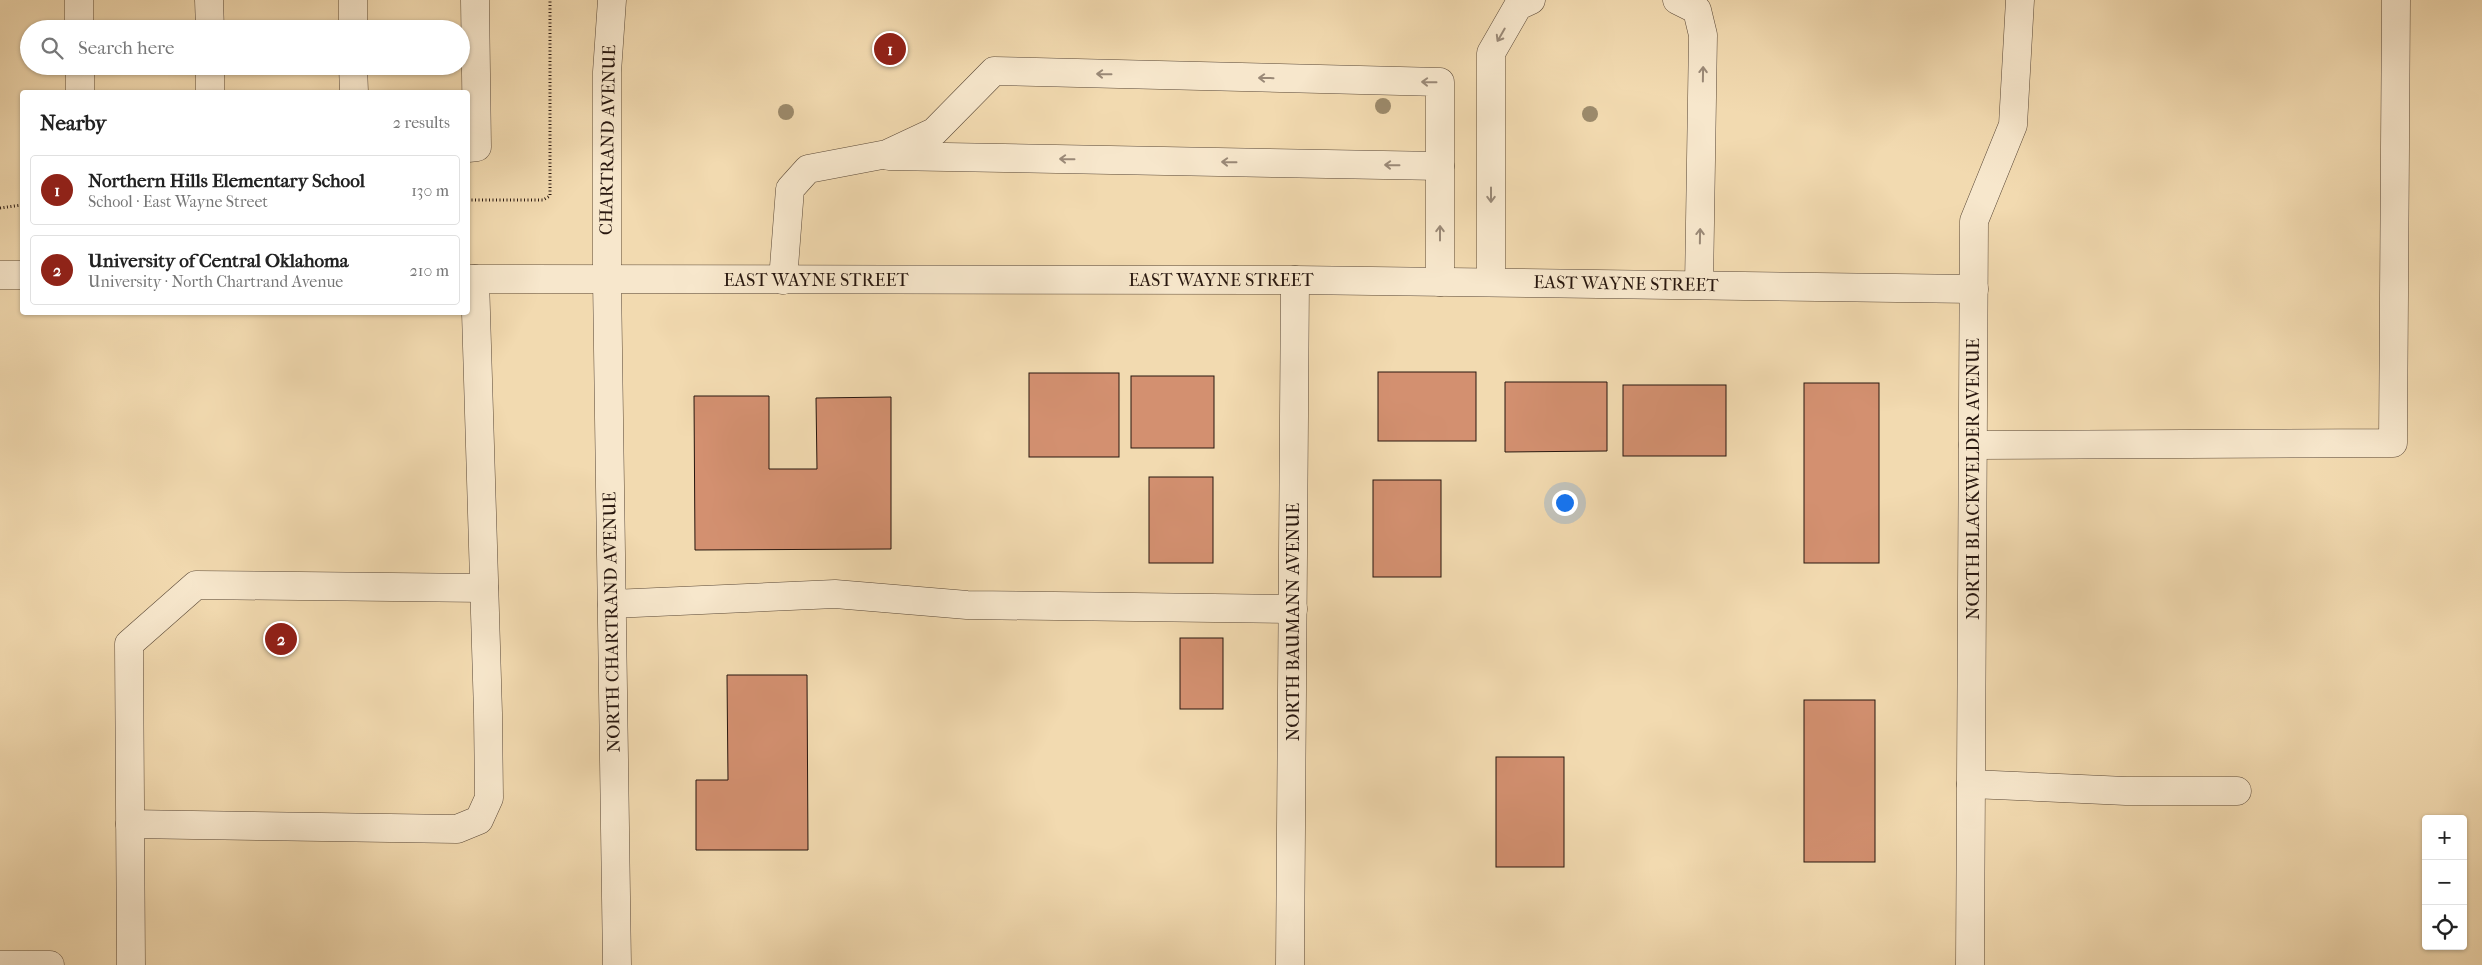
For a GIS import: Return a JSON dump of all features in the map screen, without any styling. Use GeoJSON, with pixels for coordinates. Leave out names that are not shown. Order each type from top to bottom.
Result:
{"type":"FeatureCollection","features":[{"type":"Feature","properties":{"kind":"street"},"geometry":{"type":"LineString","coordinates":[[79,0],[79,20]]}},
{"type":"Feature","properties":{"kind":"street"},"geometry":{"type":"LineString","coordinates":[[209,0],[210,20]]}},
{"type":"Feature","properties":{"kind":"street"},"geometry":{"type":"LineString","coordinates":[[353,0],[353,20]]}},
{"type":"Feature","properties":{"kind":"street"},"geometry":{"type":"LineString","coordinates":[[470,148],[478,148],[475,0]]}},
{"type":"Feature","properties":{"kind":"street","name":"CHARTRAND AVENUE"},"geometry":{"type":"LineString","coordinates":[[607,280],[607,72],[612,0]]}},
{"type":"Feature","properties":{"kind":"street"},"geometry":{"type":"LineString","coordinates":[[1490,282],[1490,53],[1518,6],[1531,0]]}},
{"type":"Feature","properties":{"kind":"street"},"geometry":{"type":"LineString","coordinates":[[1677,0],[1697,10],[1703,35],[1699,285]]}},
{"type":"Feature","properties":{"kind":"street","name":"NORTH BLACKWELDER AVENUE"},"geometry":{"type":"LineString","coordinates":[[1970,965],[1974,222],[2013,125],[2020,0]]}},
{"type":"Feature","properties":{"kind":"street"},"geometry":{"type":"LineString","coordinates":[[1973,445],[2393,444],[2396,0]]}},
{"type":"Feature","properties":{"kind":"street"},"geometry":{"type":"LineString","coordinates":[[783,280],[790,189],[808,169],[887,154],[934,132],[994,71],[1440,82],[1440,282]]}},
{"type":"Feature","properties":{"kind":"street"},"geometry":{"type":"LineString","coordinates":[[80,75],[80,90]]}},
{"type":"Feature","properties":{"kind":"street"},"geometry":{"type":"LineString","coordinates":[[210,75],[210,90]]}},
{"type":"Feature","properties":{"kind":"street"},"geometry":{"type":"LineString","coordinates":[[353,75],[354,90]]}},
{"type":"Feature","properties":{"kind":"street"},"geometry":{"type":"LineString","coordinates":[[879,156],[1440,166]]}},
{"type":"Feature","properties":{"kind":"street"},"geometry":{"type":"LineString","coordinates":[[0,275],[20,275]]}},
{"type":"Feature","properties":{"kind":"street"},"geometry":{"type":"LineString","coordinates":[[130,824],[457,829],[479,820],[489,798],[484,588],[471,279]]}},
{"type":"Feature","properties":{"kind":"street","name":"EAST WAYNE STREET"},"geometry":{"type":"LineString","coordinates":[[471,279],[1295,280],[1974,289]]}},
{"type":"Feature","properties":{"kind":"street","name":"NORTH CHARTRAND AVENUE"},"geometry":{"type":"LineString","coordinates":[[607,280],[617,965]]}},
{"type":"Feature","properties":{"kind":"street","name":"NORTH BAUMANN AVENUE"},"geometry":{"type":"LineString","coordinates":[[1290,965],[1295,280]]}},
{"type":"Feature","properties":{"kind":"street"},"geometry":{"type":"LineString","coordinates":[[131,965],[129,644],[196,584],[484,588]]}},
{"type":"Feature","properties":{"kind":"street"},"geometry":{"type":"LineString","coordinates":[[612,604],[835,594],[967,605],[1293,609]]}},
{"type":"Feature","properties":{"kind":"street"},"geometry":{"type":"LineString","coordinates":[[1971,784],[2126,791],[2237,791]]}},
{"type":"Feature","properties":{"kind":"street"},"geometry":{"type":"LineString","coordinates":[[0,965],[50,965]]}},
{"type":"Feature","properties":{"kind":"path"},"geometry":{"type":"LineString","coordinates":[[470,200],[543,200],[550,196],[552,181],[550,0]]}},
{"type":"Feature","properties":{"kind":"path"},"geometry":{"type":"LineString","coordinates":[[0,208],[20,205]]}},
{"type":"Feature","properties":{"kind":"building"},"geometry":{"type":"Polygon","coordinates":[[[1378,372],[1476,372],[1476,441],[1378,441],[1378,372]]]}},
{"type":"Feature","properties":{"kind":"building"},"geometry":{"type":"Polygon","coordinates":[[[1029,373],[1119,373],[1119,457],[1029,457],[1029,373]]]}},
{"type":"Feature","properties":{"kind":"building"},"geometry":{"type":"Polygon","coordinates":[[[1131,376],[1214,376],[1214,448],[1131,448],[1131,376]]]}},
{"type":"Feature","properties":{"kind":"building"},"geometry":{"type":"Polygon","coordinates":[[[1505,382],[1607,382],[1607,451],[1505,452],[1505,382]]]}},
{"type":"Feature","properties":{"kind":"building"},"geometry":{"type":"Polygon","coordinates":[[[1804,383],[1879,383],[1879,563],[1804,563],[1804,383]]]}},
{"type":"Feature","properties":{"kind":"building"},"geometry":{"type":"Polygon","coordinates":[[[1623,385],[1726,385],[1726,456],[1623,456],[1623,385]]]}},
{"type":"Feature","properties":{"kind":"building"},"geometry":{"type":"Polygon","coordinates":[[[694,396],[769,396],[769,469],[817,469],[816,398],[891,397],[891,549],[695,550],[694,396]]]}},
{"type":"Feature","properties":{"kind":"building"},"geometry":{"type":"Polygon","coordinates":[[[1149,477],[1213,477],[1213,563],[1149,563],[1149,477]]]}},
{"type":"Feature","properties":{"kind":"building"},"geometry":{"type":"Polygon","coordinates":[[[1373,480],[1441,480],[1441,577],[1373,577],[1373,480]]]}},
{"type":"Feature","properties":{"kind":"building"},"geometry":{"type":"Polygon","coordinates":[[[1180,638],[1223,638],[1223,709],[1180,709],[1180,638]]]}},
{"type":"Feature","properties":{"kind":"building"},"geometry":{"type":"Polygon","coordinates":[[[727,675],[807,675],[808,850],[696,850],[696,780],[728,780],[727,675]]]}},
{"type":"Feature","properties":{"kind":"building"},"geometry":{"type":"Polygon","coordinates":[[[1804,700],[1875,700],[1875,862],[1804,862],[1804,700]]]}},
{"type":"Feature","properties":{"kind":"building"},"geometry":{"type":"Polygon","coordinates":[[[1496,757],[1564,757],[1564,867],[1496,867],[1496,757]]]}},
{"type":"Feature","properties":{"kind":"place","name":"Northern Hills Elementary School"},"geometry":{"type":"Point","coordinates":[890,49]}},
{"type":"Feature","properties":{"kind":"place","name":"University of Central Oklahoma"},"geometry":{"type":"Point","coordinates":[281,639]}}]}
